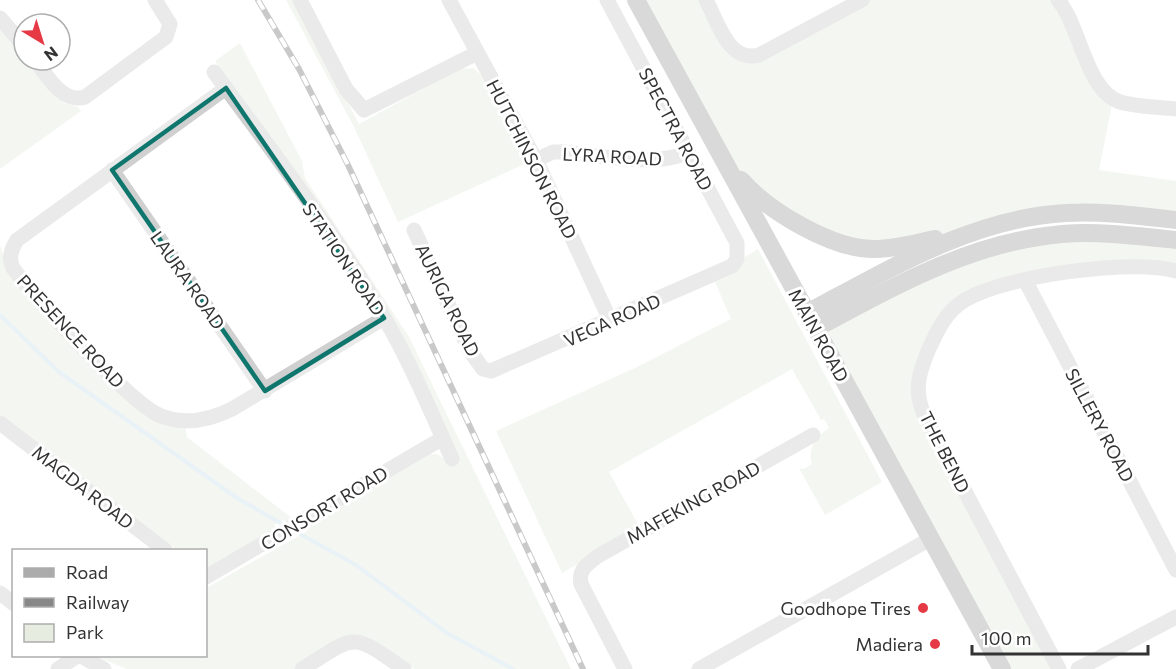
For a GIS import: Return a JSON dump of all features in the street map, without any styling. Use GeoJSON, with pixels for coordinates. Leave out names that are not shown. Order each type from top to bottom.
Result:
{"type":"FeatureCollection","features":[{"type":"Feature","properties":{"kind":"main road","name":"MAIN ROAD"},"geometry":{"type":"LineString","coordinates":[[640,7],[1002,669]]}},
{"type":"Feature","properties":{"kind":"main road"},"geometry":{"type":"LineString","coordinates":[[715,145],[745,184],[768,204],[815,232],[846,245],[874,249],[888,248],[1067,213],[1176,220]]}},
{"type":"Feature","properties":{"kind":"main road"},"geometry":{"type":"LineString","coordinates":[[812,320],[930,249],[993,226]]}},
{"type":"Feature","properties":{"kind":"main road"},"geometry":{"type":"LineString","coordinates":[[812,320],[931,268],[1000,244],[1044,236],[1087,233],[1176,240]]}},
{"type":"Feature","properties":{"kind":"street"},"geometry":{"type":"LineString","coordinates":[[45,72],[71,98],[80,98],[92,93],[157,46],[169,30],[168,19],[155,0]]}},
{"type":"Feature","properties":{"kind":"street"},"geometry":{"type":"LineString","coordinates":[[300,0],[346,89],[364,110],[372,108],[477,53]]}},
{"type":"Feature","properties":{"kind":"street","name":"HUTCHINSON ROAD"},"geometry":{"type":"LineString","coordinates":[[449,0],[536,159],[610,320]]}},
{"type":"Feature","properties":{"kind":"street","name":"SPECTRA ROAD"},"geometry":{"type":"LineString","coordinates":[[607,0],[737,243],[737,259]]}},
{"type":"Feature","properties":{"kind":"street"},"geometry":{"type":"LineString","coordinates":[[706,0],[730,45],[738,54],[750,57],[759,55],[862,0]]}},
{"type":"Feature","properties":{"kind":"street"},"geometry":{"type":"LineString","coordinates":[[1058,0],[1096,78],[1106,93],[1123,102],[1176,108]]}},
{"type":"Feature","properties":{"kind":"street"},"geometry":{"type":"LineString","coordinates":[[621,26],[640,7]]}},
{"type":"Feature","properties":{"kind":"street"},"geometry":{"type":"LineString","coordinates":[[0,18],[12,32]]}},
{"type":"Feature","properties":{"kind":"street","name":"STATION ROAD"},"geometry":{"type":"LineString","coordinates":[[214,72],[384,318],[407,359],[452,459]]}},
{"type":"Feature","properties":{"kind":"street","name":"PRESENCE ROAD"},"geometry":{"type":"LineString","coordinates":[[226,88],[17,240],[12,247],[10,262],[13,268],[125,390],[152,412],[173,419],[207,419],[232,410],[384,318]]}},
{"type":"Feature","properties":{"kind":"street","name":"LYRA ROAD"},"geometry":{"type":"LineString","coordinates":[[536,159],[564,152],[652,160],[670,159],[688,153]]}},
{"type":"Feature","properties":{"kind":"street","name":"LAURA ROAD"},"geometry":{"type":"LineString","coordinates":[[112,170],[265,391]]}},
{"type":"Feature","properties":{"kind":"street","name":"AURIGA ROAD"},"geometry":{"type":"LineString","coordinates":[[414,230],[470,351],[483,369]]}},
{"type":"Feature","properties":{"kind":"street","name":"VEGA ROAD"},"geometry":{"type":"LineString","coordinates":[[483,369],[491,371],[503,368],[724,272],[737,259]]}},
{"type":"Feature","properties":{"kind":"street","name":"THE BEND"},"geometry":{"type":"LineString","coordinates":[[1059,669],[923,412],[917,389],[918,378],[926,356],[949,313],[965,300],[978,294],[1025,280],[1068,272],[1156,268],[1176,271]]}},
{"type":"Feature","properties":{"kind":"street","name":"SILLERY ROAD"},"geometry":{"type":"LineString","coordinates":[[1025,280],[1176,570]]}},
{"type":"Feature","properties":{"kind":"street","name":"MAGDA ROAD"},"geometry":{"type":"LineString","coordinates":[[0,423],[164,549]]}},
{"type":"Feature","properties":{"kind":"street","name":"MAFEKING ROAD"},"geometry":{"type":"LineString","coordinates":[[625,669],[580,576],[583,569],[598,556],[813,435]]}},
{"type":"Feature","properties":{"kind":"street","name":"CONSORT ROAD"},"geometry":{"type":"LineString","coordinates":[[207,576],[442,438]]}},
{"type":"Feature","properties":{"kind":"street"},"geometry":{"type":"LineString","coordinates":[[699,669],[930,539]]}},
{"type":"Feature","properties":{"kind":"street"},"geometry":{"type":"LineString","coordinates":[[0,593],[12,602]]}},
{"type":"Feature","properties":{"kind":"street"},"geometry":{"type":"LineString","coordinates":[[1078,669],[1176,617]]}},
{"type":"Feature","properties":{"kind":"street"},"geometry":{"type":"LineString","coordinates":[[302,669],[345,644],[357,640],[366,642],[404,669]]}},
{"type":"Feature","properties":{"kind":"street"},"geometry":{"type":"LineString","coordinates":[[58,669],[77,657]]}},
{"type":"Feature","properties":{"kind":"street"},"geometry":{"type":"LineString","coordinates":[[81,657],[104,669]]}},
{"type":"Feature","properties":{"kind":"highlighted area"},"geometry":{"type":"Polygon","coordinates":[[[226,88],[384,318],[265,391],[112,170],[226,88]]]}},
{"type":"Feature","properties":{"kind":"green space"},"geometry":{"type":"Polygon","coordinates":[[[286,0],[293,0],[359,124],[459,69],[473,68],[483,76],[529,162],[398,222],[354,127],[286,0]]]}},
{"type":"Feature","properties":{"kind":"green space"},"geometry":{"type":"Polygon","coordinates":[[[637,0],[706,0],[743,56],[862,0],[1058,0],[1113,99],[1099,170],[1176,181],[1176,220],[1095,213],[917,243],[846,245],[745,184],[637,0]]]}},
{"type":"Feature","properties":{"kind":"green space"},"geometry":{"type":"Polygon","coordinates":[[[0,27],[12,41],[12,72],[38,72],[64,103],[78,107],[81,111],[0,169],[0,27]]]}},
{"type":"Feature","properties":{"kind":"green space"},"geometry":{"type":"Polygon","coordinates":[[[240,43],[302,161],[305,178],[409,337],[571,669],[414,669],[367,637],[344,638],[293,669],[126,669],[98,657],[207,657],[207,587],[306,532],[312,523],[431,454],[437,454],[445,459],[379,299],[215,61],[240,43]]]}},
{"type":"Feature","properties":{"kind":"green space"},"geometry":{"type":"Polygon","coordinates":[[[1024,239],[1176,240],[1176,271],[1068,272],[958,305],[917,389],[1059,669],[1003,669],[816,328],[1024,239]]]}},
{"type":"Feature","properties":{"kind":"green space"},"geometry":{"type":"Polygon","coordinates":[[[0,245],[10,276],[131,404],[152,419],[185,426],[187,437],[293,519],[287,523],[283,520],[274,525],[278,528],[207,568],[207,549],[176,549],[0,415],[0,245]]]}},
{"type":"Feature","properties":{"kind":"green space"},"geometry":{"type":"Polygon","coordinates":[[[758,249],[882,482],[825,515],[799,468],[804,469],[812,464],[812,447],[829,428],[824,419],[821,420],[792,369],[609,472],[640,528],[562,573],[496,431],[637,367],[731,319],[715,282],[733,274],[745,257],[758,249]]]}},
{"type":"Feature","properties":{"kind":"waterway"},"geometry":{"type":"LineString","coordinates":[[0,315],[59,372],[237,498],[284,525]]}},
{"type":"Feature","properties":{"kind":"waterway"},"geometry":{"type":"LineString","coordinates":[[293,530],[356,565],[447,633],[513,669]]}},
{"type":"Feature","properties":{"kind":"railway"},"geometry":{"type":"LineString","coordinates":[[258,0],[299,69],[348,165],[583,669]]}},
{"type":"Feature","properties":{"kind":"place","name":"Goodhope Tires"},"geometry":{"type":"Point","coordinates":[923,608]}},
{"type":"Feature","properties":{"kind":"place","name":"Madiera"},"geometry":{"type":"Point","coordinates":[935,644]}}]}
